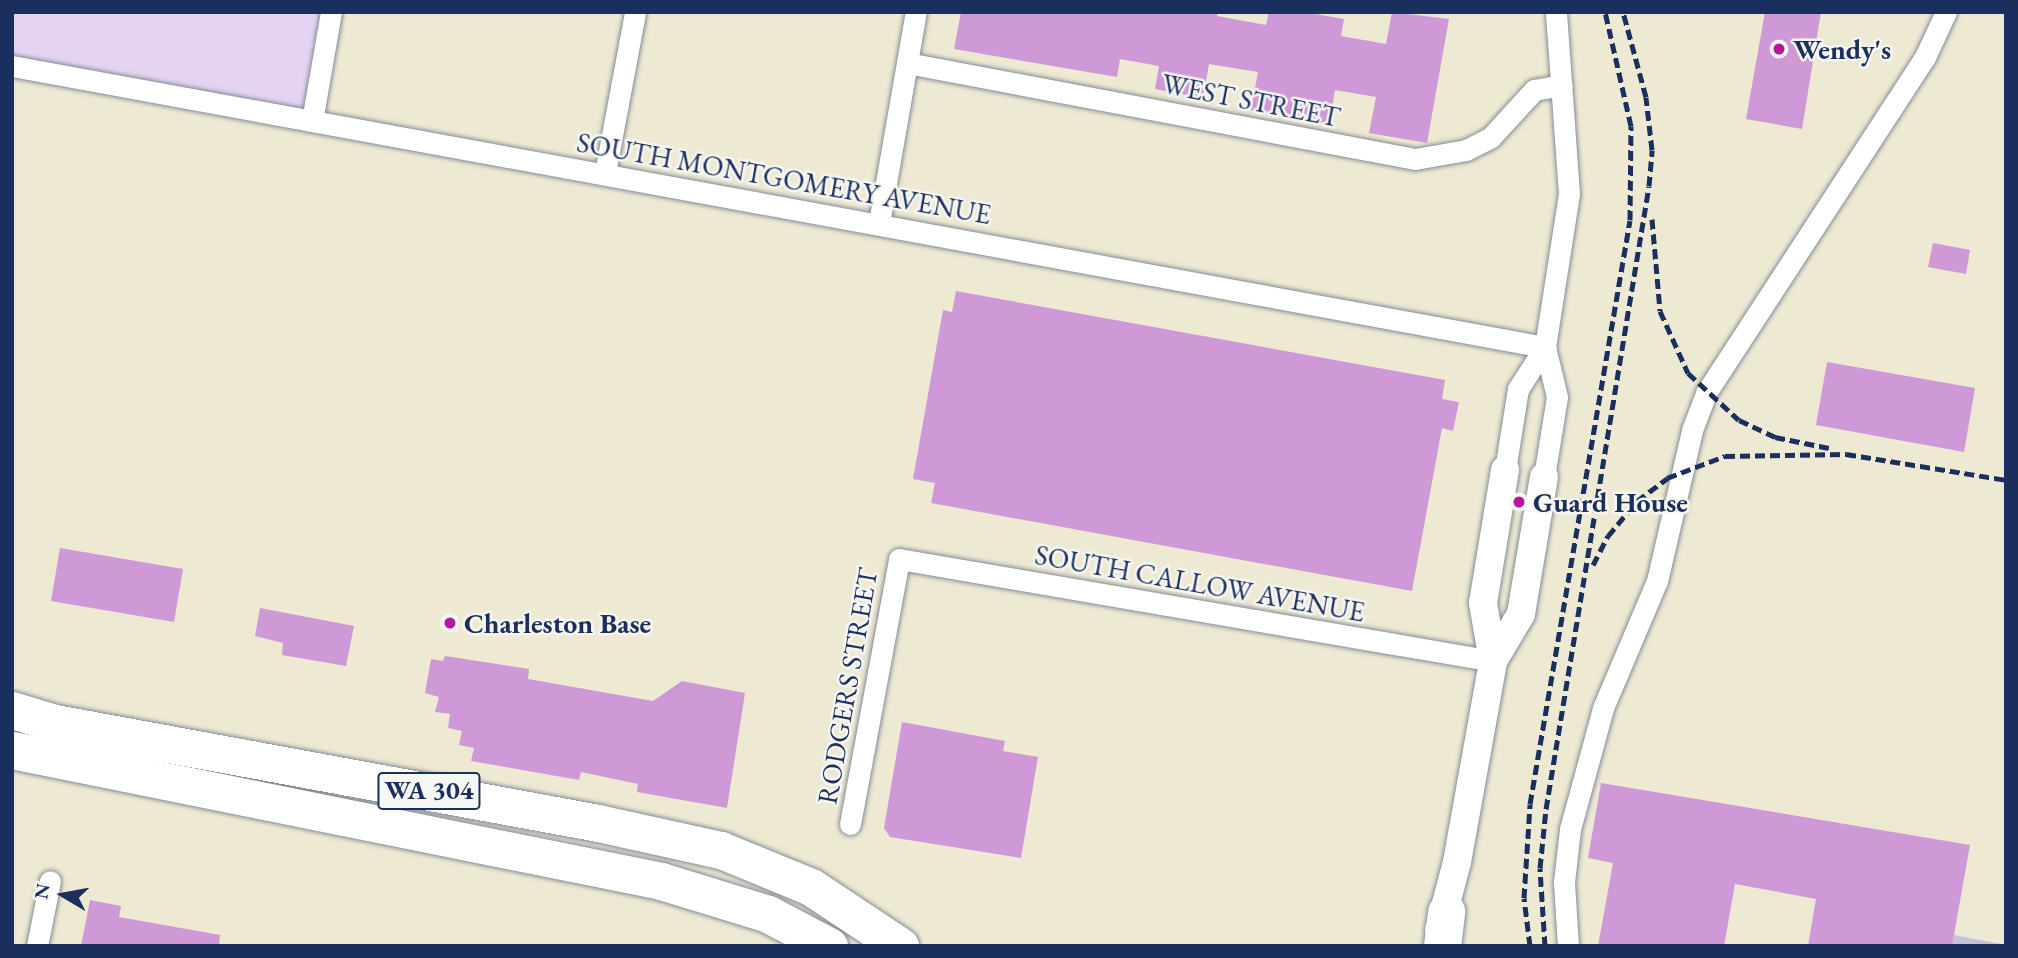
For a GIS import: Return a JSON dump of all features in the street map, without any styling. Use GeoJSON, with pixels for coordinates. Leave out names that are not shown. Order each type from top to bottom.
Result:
{"type":"FeatureCollection","features":[{"type":"Feature","properties":{"kind":"highway","name":"WA 304"},"geometry":{"type":"LineString","coordinates":[[12,710],[55,723],[598,822],[722,850],[811,887],[900,946]]}},
{"type":"Feature","properties":{"kind":"highway","name":"WA 304"},"geometry":{"type":"LineString","coordinates":[[12,750],[619,872],[736,903],[793,925],[829,946]]}},
{"type":"Feature","properties":{"kind":"highway"},"geometry":{"type":"LineString","coordinates":[[736,903],[777,946]]}},
{"type":"Feature","properties":{"kind":"street"},"geometry":{"type":"LineString","coordinates":[[312,121],[331,12]]}},
{"type":"Feature","properties":{"kind":"street"},"geometry":{"type":"LineString","coordinates":[[605,173],[635,12]]}},
{"type":"Feature","properties":{"kind":"street"},"geometry":{"type":"LineString","coordinates":[[879,223],[916,12]]}},
{"type":"Feature","properties":{"kind":"street"},"geometry":{"type":"LineString","coordinates":[[1493,661],[1521,614],[1557,397],[1545,347],[1569,194],[1556,12]]}},
{"type":"Feature","properties":{"kind":"street"},"geometry":{"type":"LineString","coordinates":[[1568,946],[1564,882],[1573,818],[1603,708],[1657,581],[1692,430],[1706,393],[1924,57],[1946,12]]}},
{"type":"Feature","properties":{"kind":"street","name":"WEST STREET"},"geometry":{"type":"LineString","coordinates":[[907,63],[1415,159],[1466,150],[1490,137],[1534,90],[1562,85]]}},
{"type":"Feature","properties":{"kind":"street","name":"SOUTH MONTGOMERY AVENUE"},"geometry":{"type":"LineString","coordinates":[[12,66],[1545,347]]}},
{"type":"Feature","properties":{"kind":"street"},"geometry":{"type":"LineString","coordinates":[[1433,946],[1444,929],[1493,661],[1483,603],[1518,389],[1545,347]]}},
{"type":"Feature","properties":{"kind":"street","name":"SOUTH CALLOW AVENUE"},"geometry":{"type":"LineString","coordinates":[[899,559],[1493,661]]}},
{"type":"Feature","properties":{"kind":"street","name":"RODGERS STREET"},"geometry":{"type":"LineString","coordinates":[[850,824],[899,559]]}},
{"type":"Feature","properties":{"kind":"street"},"geometry":{"type":"LineString","coordinates":[[37,946],[50,881]]}},
{"type":"Feature","properties":{"kind":"shaded area"},"geometry":{"type":"Polygon","coordinates":[[[12,12],[331,12],[312,121],[12,66],[12,12]]]}},
{"type":"Feature","properties":{"kind":"shaded area"},"geometry":{"type":"Polygon","coordinates":[[[1954,935],[2006,945],[2006,946],[1952,946],[1954,935]]]}},
{"type":"Feature","properties":{"kind":"building"},"geometry":{"type":"Polygon","coordinates":[[[961,12],[1218,12],[1217,16],[1266,25],[1269,12],[1304,12],[1344,19],[1341,36],[1386,44],[1392,12],[1449,19],[1427,143],[1369,133],[1376,97],[1335,90],[1329,124],[1251,110],[1258,72],[1209,64],[1203,98],[1155,89],[1159,66],[1120,59],[1117,77],[954,49],[961,12]]]}},
{"type":"Feature","properties":{"kind":"building"},"geometry":{"type":"Polygon","coordinates":[[[1765,12],[1821,12],[1802,129],[1746,119],[1765,12]]]}},
{"type":"Feature","properties":{"kind":"building"},"geometry":{"type":"Polygon","coordinates":[[[1933,243],[1970,250],[1966,274],[1928,267],[1933,243]]]}},
{"type":"Feature","properties":{"kind":"building"},"geometry":{"type":"Polygon","coordinates":[[[956,291],[1445,380],[1442,399],[1459,402],[1453,431],[1442,428],[1412,591],[931,503],[935,483],[913,479],[943,310],[952,312],[956,291]]]}},
{"type":"Feature","properties":{"kind":"building"},"geometry":{"type":"Polygon","coordinates":[[[1827,362],[1975,388],[1964,452],[1816,425],[1827,362]]]}},
{"type":"Feature","properties":{"kind":"building"},"geometry":{"type":"Polygon","coordinates":[[[60,548],[183,569],[174,622],[51,601],[60,548]]]}},
{"type":"Feature","properties":{"kind":"building"},"geometry":{"type":"Polygon","coordinates":[[[260,608],[354,626],[346,666],[282,655],[283,643],[255,636],[260,608]]]}},
{"type":"Feature","properties":{"kind":"building"},"geometry":{"type":"Polygon","coordinates":[[[445,656],[529,669],[528,679],[653,701],[682,681],[745,693],[727,808],[637,792],[638,784],[581,772],[579,780],[471,761],[474,748],[459,745],[462,731],[448,728],[450,714],[435,712],[439,697],[425,693],[431,659],[443,661],[445,656]]]}},
{"type":"Feature","properties":{"kind":"building"},"geometry":{"type":"Polygon","coordinates":[[[902,722],[1005,741],[1003,751],[1038,757],[1021,858],[890,837],[884,828],[902,722]]]}},
{"type":"Feature","properties":{"kind":"building"},"geometry":{"type":"Polygon","coordinates":[[[1601,783],[1970,845],[1952,946],[1808,946],[1816,899],[1735,884],[1724,946],[1598,946],[1613,863],[1588,858],[1601,783]]]}},
{"type":"Feature","properties":{"kind":"building"},"geometry":{"type":"Polygon","coordinates":[[[90,900],[121,906],[119,917],[220,935],[219,946],[81,946],[90,900]]]}},
{"type":"Feature","properties":{"kind":"railway"},"geometry":{"type":"LineString","coordinates":[[1530,946],[1524,898],[1530,804],[1630,220],[1631,126],[1605,12]]}},
{"type":"Feature","properties":{"kind":"railway"},"geometry":{"type":"LineString","coordinates":[[1545,946],[1540,868],[1546,809],[1649,186],[1652,150],[1646,97],[1623,12]]}},
{"type":"Feature","properties":{"kind":"railway"},"geometry":{"type":"LineString","coordinates":[[1652,219],[1660,311],[1688,373],[1739,420],[1775,437],[1829,448]]}},
{"type":"Feature","properties":{"kind":"railway"},"geometry":{"type":"LineString","coordinates":[[1593,565],[1608,536],[1637,501],[1667,478],[1725,456],[1846,454],[2006,480]]}},
{"type":"Feature","properties":{"kind":"place","name":"Wendy's"},"geometry":{"type":"Point","coordinates":[1779,49]}},
{"type":"Feature","properties":{"kind":"place","name":"Guard House"},"geometry":{"type":"Point","coordinates":[1519,502]}},
{"type":"Feature","properties":{"kind":"place","name":"Charleston Base"},"geometry":{"type":"Point","coordinates":[450,623]}}]}
